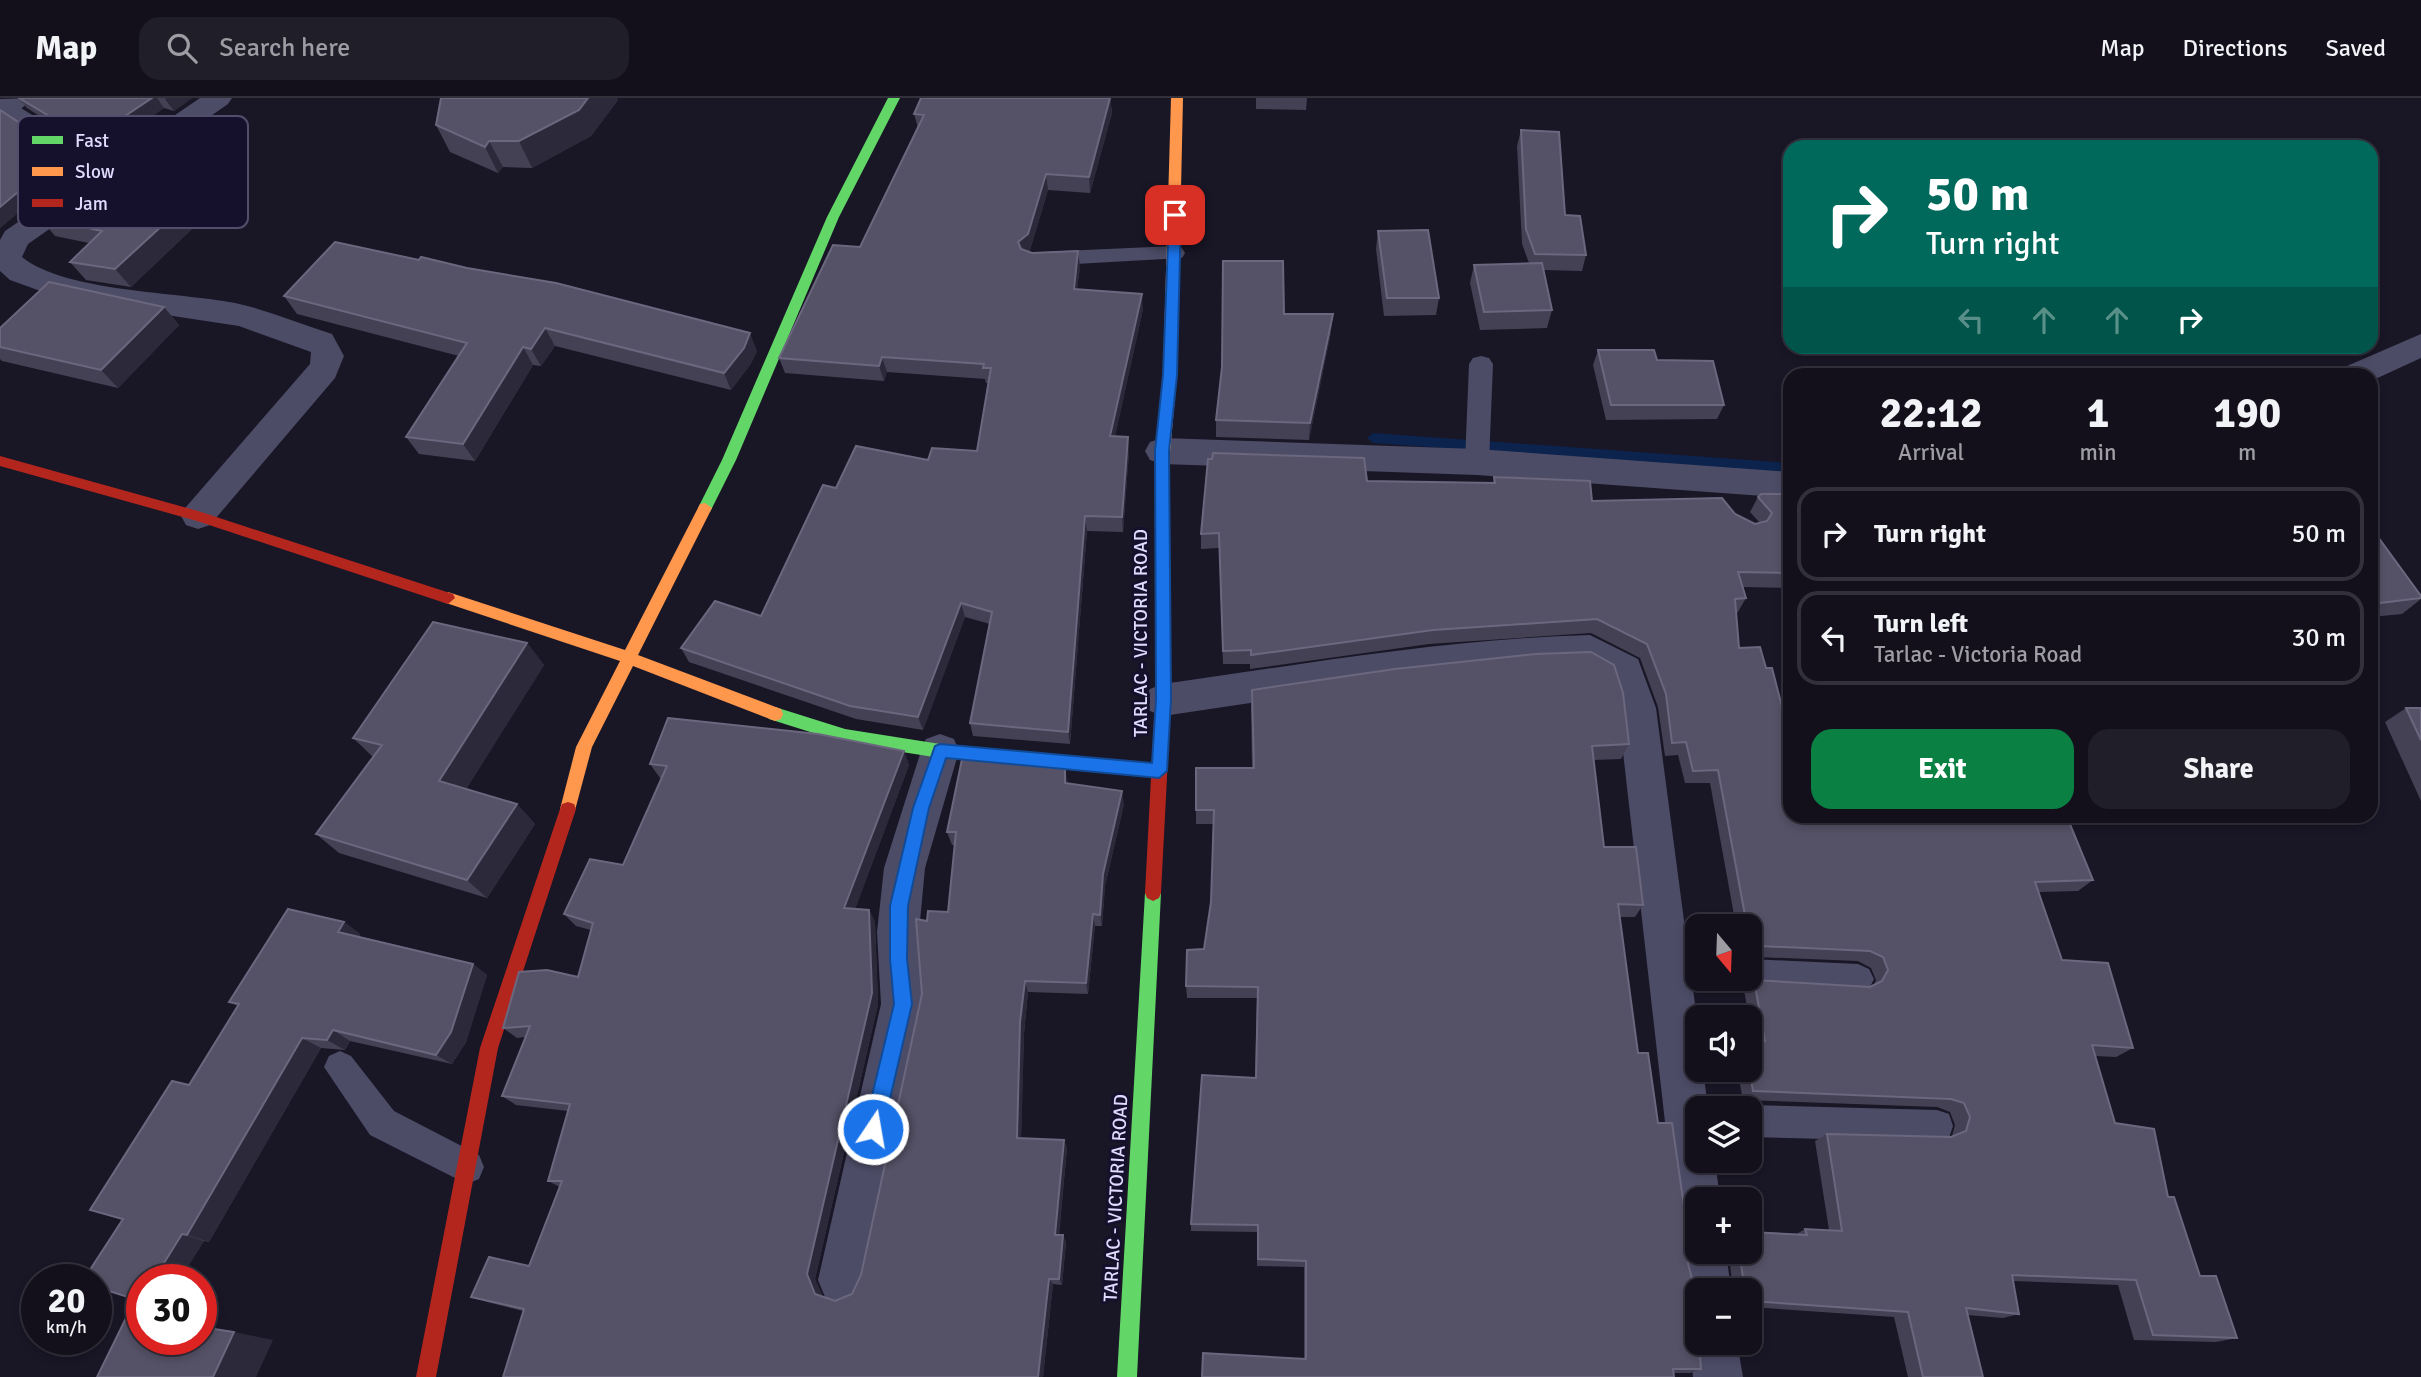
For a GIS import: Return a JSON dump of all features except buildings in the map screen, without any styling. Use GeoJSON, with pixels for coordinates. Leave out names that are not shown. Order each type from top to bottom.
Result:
{"type":"FeatureCollection","features":[{"type":"Feature","properties":{"kind":"street"},"geometry":{"type":"LineString","coordinates":[[192,116],[218,98]]}},
{"type":"Feature","properties":{"kind":"street"},"geometry":{"type":"LineString","coordinates":[[426,1377],[489,1048],[512,972],[559,841],[584,747],[729,460],[833,217],[894,98]]}},
{"type":"Feature","properties":{"kind":"street","name":"TARLAC - VICTORIA ROAD"},"geometry":{"type":"LineString","coordinates":[[1127,1377],[1163,699],[1162,451],[1170,375],[1177,98]]}},
{"type":"Feature","properties":{"kind":"street"},"geometry":{"type":"LineString","coordinates":[[30,228],[16,238],[6,260],[11,268],[35,278],[94,293],[237,314],[321,342],[327,350],[330,359],[324,370],[198,516]]}},
{"type":"Feature","properties":{"kind":"street"},"geometry":{"type":"LineString","coordinates":[[2371,368],[2421,345]]}},
{"type":"Feature","properties":{"kind":"street"},"geometry":{"type":"LineString","coordinates":[[1162,451],[1477,463],[1720,494],[1783,486]]}},
{"type":"Feature","properties":{"kind":"street"},"geometry":{"type":"LineString","coordinates":[[0,461],[198,516],[629,658],[748,705],[845,736],[940,751],[1159,771]]}},
{"type":"Feature","properties":{"kind":"street"},"geometry":{"type":"LineString","coordinates":[[1163,699],[1391,667],[1530,652],[1590,650],[1609,658],[1625,670],[1637,708],[1683,971],[1690,1096]]}},
{"type":"Feature","properties":{"kind":"street"},"geometry":{"type":"LineString","coordinates":[[842,1280],[903,1004],[898,959],[901,895],[921,808],[940,751]]}},
{"type":"Feature","properties":{"kind":"street"},"geometry":{"type":"LineString","coordinates":[[1715,1355],[1718,1377]]}},
{"type":"Feature","properties":{"kind":"lane"},"geometry":{"type":"LineString","coordinates":[[10,105],[25,116]]}},
{"type":"Feature","properties":{"kind":"lane"},"geometry":{"type":"LineString","coordinates":[[1034,259],[1174,253]]}},
{"type":"Feature","properties":{"kind":"lane"},"geometry":{"type":"LineString","coordinates":[[1477,463],[1481,364]]}},
{"type":"Feature","properties":{"kind":"lane"},"geometry":{"type":"LineString","coordinates":[[1762,975],[1858,979]]}},
{"type":"Feature","properties":{"kind":"lane"},"geometry":{"type":"LineString","coordinates":[[340,1067],[382,1123],[467,1167]]}},
{"type":"Feature","properties":{"kind":"lane"},"geometry":{"type":"LineString","coordinates":[[1762,1122],[1937,1126]]}},
{"type":"Feature","properties":{"kind":"waterway"},"geometry":{"type":"LineString","coordinates":[[1373,438],[1783,467]]}},
{"type":"Feature","properties":{"kind":"traffic: fast"},"geometry":{"type":"LineString","coordinates":[[705,508],[729,460],[833,217],[894,98]]}},
{"type":"Feature","properties":{"kind":"traffic: fast"},"geometry":{"type":"LineString","coordinates":[[775,714],[845,736],[940,751],[1159,771]]}},
{"type":"Feature","properties":{"kind":"traffic: fast"},"geometry":{"type":"LineString","coordinates":[[1127,1377],[1153,893]]}},
{"type":"Feature","properties":{"kind":"traffic: slow"},"geometry":{"type":"LineString","coordinates":[[1162,463],[1170,375],[1177,98]]}},
{"type":"Feature","properties":{"kind":"traffic: slow"},"geometry":{"type":"LineString","coordinates":[[568,809],[584,747],[705,508]]}},
{"type":"Feature","properties":{"kind":"traffic: slow"},"geometry":{"type":"LineString","coordinates":[[448,598],[629,658],[775,714]]}},
{"type":"Feature","properties":{"kind":"traffic: jam"},"geometry":{"type":"LineString","coordinates":[[0,461],[198,516],[448,598]]}},
{"type":"Feature","properties":{"kind":"traffic: jam"},"geometry":{"type":"LineString","coordinates":[[1153,893],[1163,700],[1162,463]]}},
{"type":"Feature","properties":{"kind":"traffic: jam"},"geometry":{"type":"LineString","coordinates":[[426,1377],[489,1048],[568,809]]}},
{"type":"Feature","properties":{"kind":"route"},"geometry":{"type":"LineString","coordinates":[[873,1129],[903,1004],[898,959],[899,906],[921,808],[940,751],[1159,771],[1163,699],[1162,451],[1170,375],[1175,215]]}}]}
